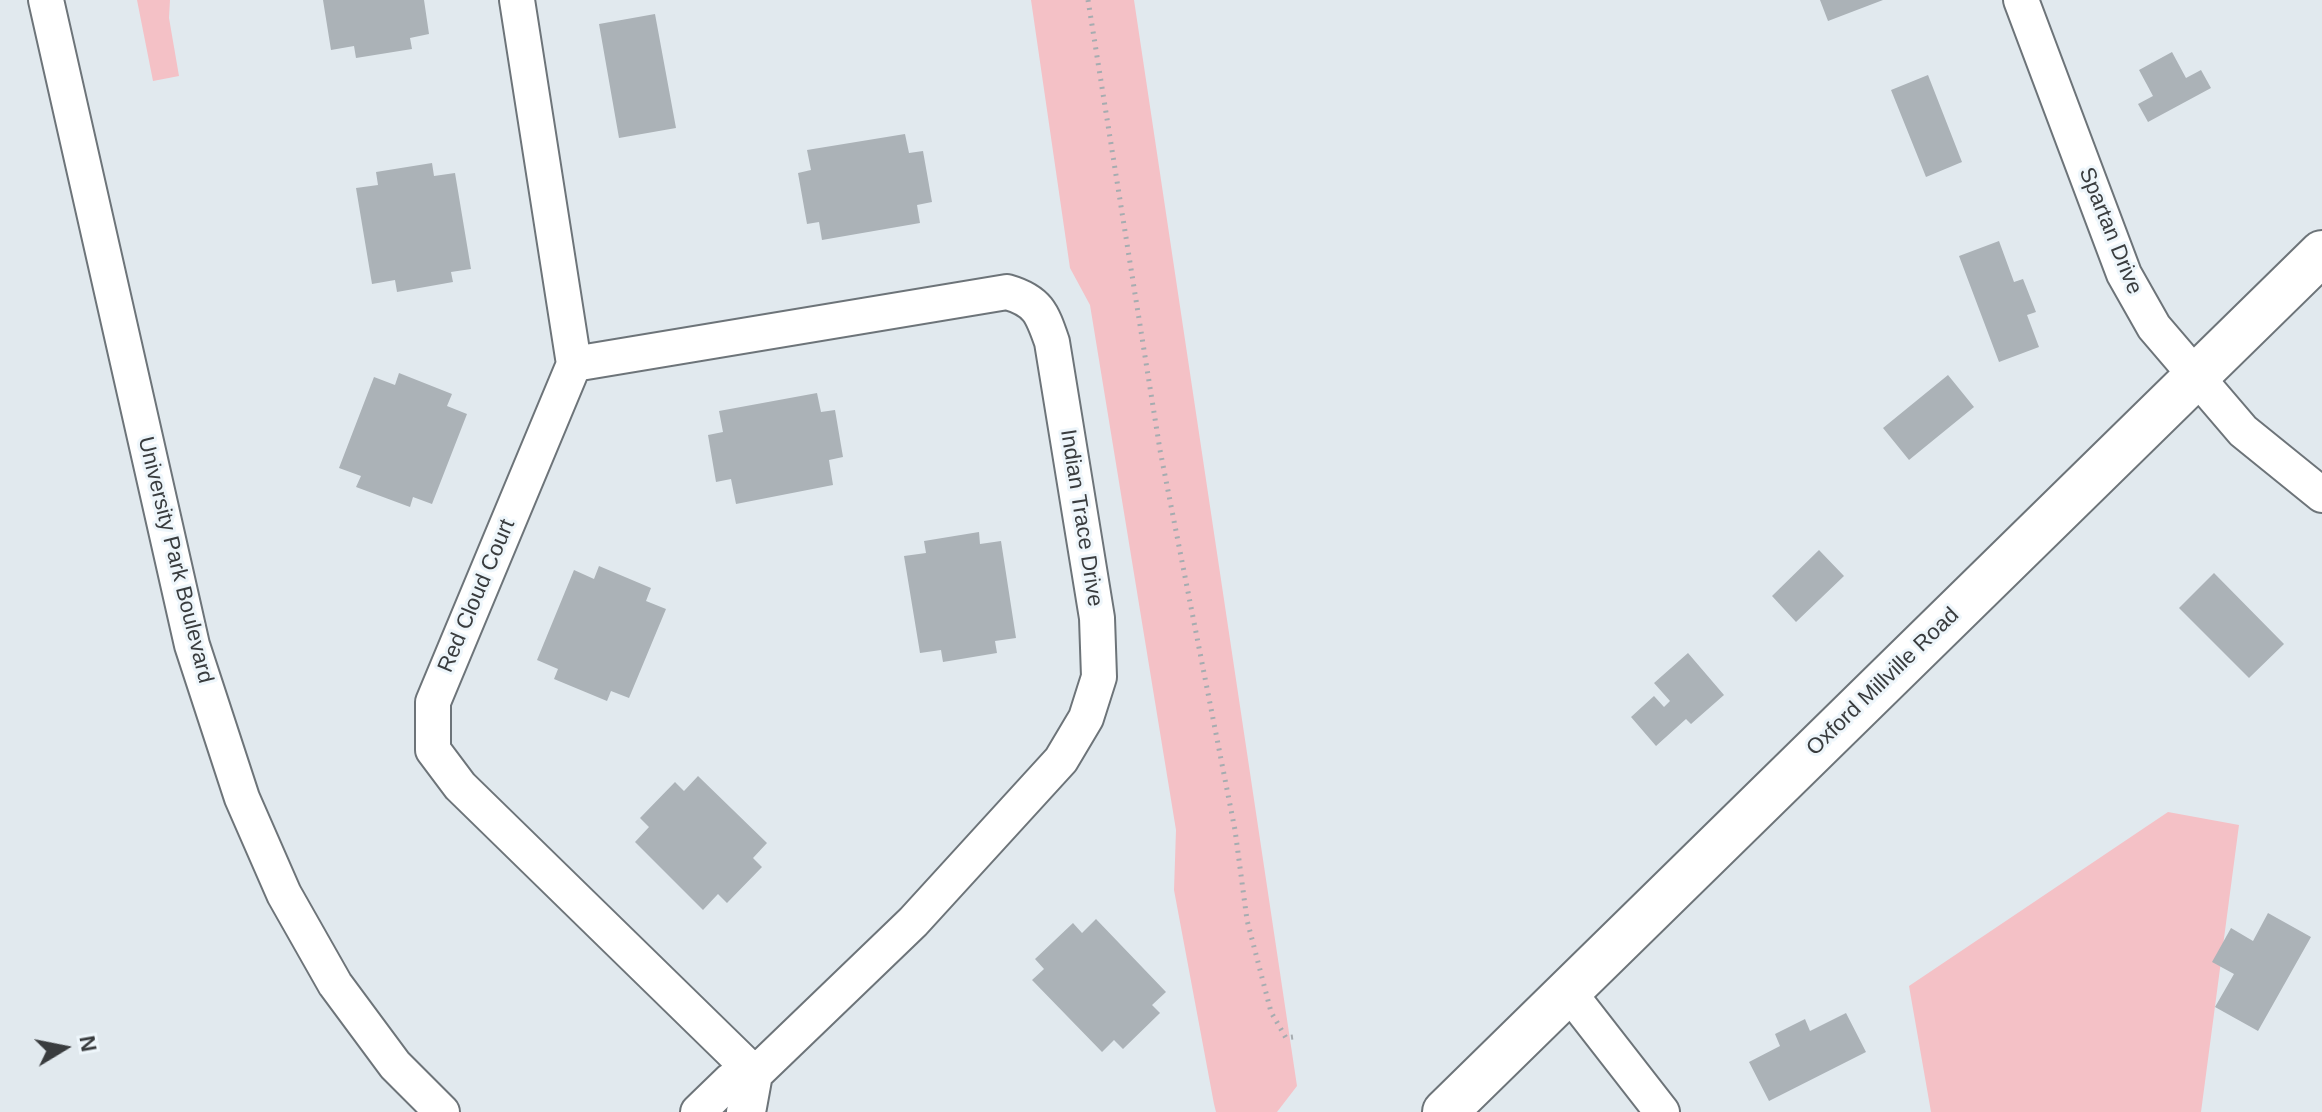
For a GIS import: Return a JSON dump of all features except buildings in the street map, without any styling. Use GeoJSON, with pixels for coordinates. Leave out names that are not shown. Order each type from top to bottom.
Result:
{"type":"FeatureCollection","features":[{"type":"Feature","properties":{"kind":"highway","name":"Oxford Millville Road"},"geometry":{"type":"LineString","coordinates":[[1445,1112],[2322,253]]}},
{"type":"Feature","properties":{"kind":"street","name":"University Park Boulevard"},"geometry":{"type":"LineString","coordinates":[[46,0],[192,645],[242,798],[284,894],[335,984],[395,1065],[442,1112]]}},
{"type":"Feature","properties":{"kind":"street"},"geometry":{"type":"LineString","coordinates":[[517,0],[574,364]]}},
{"type":"Feature","properties":{"kind":"street","name":"Spartan Drive"},"geometry":{"type":"LineString","coordinates":[[2021,0],[2124,274],[2154,327],[2243,431],[2322,495]]}},
{"type":"Feature","properties":{"kind":"street","name":"Indian Trace Drive"},"geometry":{"type":"LineString","coordinates":[[574,364],[1007,292],[1027,298],[1044,318],[1052,342],[1097,618],[1099,677],[1086,718],[1061,760],[913,922],[755,1074],[731,1080],[698,1112]]}},
{"type":"Feature","properties":{"kind":"street","name":"Red Cloud Court"},"geometry":{"type":"LineString","coordinates":[[574,364],[433,702],[433,750],[460,786],[755,1074]]}},
{"type":"Feature","properties":{"kind":"street"},"geometry":{"type":"LineString","coordinates":[[1567,990],[1662,1112]]}},
{"type":"Feature","properties":{"kind":"street"},"geometry":{"type":"LineString","coordinates":[[744,1112],[749,1107],[755,1074]]}},
{"type":"Feature","properties":{"kind":"path"},"geometry":{"type":"LineString","coordinates":[[1088,0],[1160,450],[1235,830],[1247,920],[1271,1012],[1281,1033],[1286,1038],[1293,1037]]}},
{"type":"Feature","properties":{"kind":"shaded area"},"geometry":{"type":"Polygon","coordinates":[[[137,0],[170,0],[169,18],[179,76],[153,81],[137,0]]]}},
{"type":"Feature","properties":{"kind":"shaded area"},"geometry":{"type":"Polygon","coordinates":[[[1031,0],[1134,0],[1297,1086],[1277,1112],[1216,1112],[1214,1104],[1174,890],[1176,830],[1090,305],[1070,268],[1031,0]]]}},
{"type":"Feature","properties":{"kind":"shaded area"},"geometry":{"type":"Polygon","coordinates":[[[2168,812],[2239,825],[2201,1112],[1931,1112],[1909,986],[2168,812]]]}}]}
